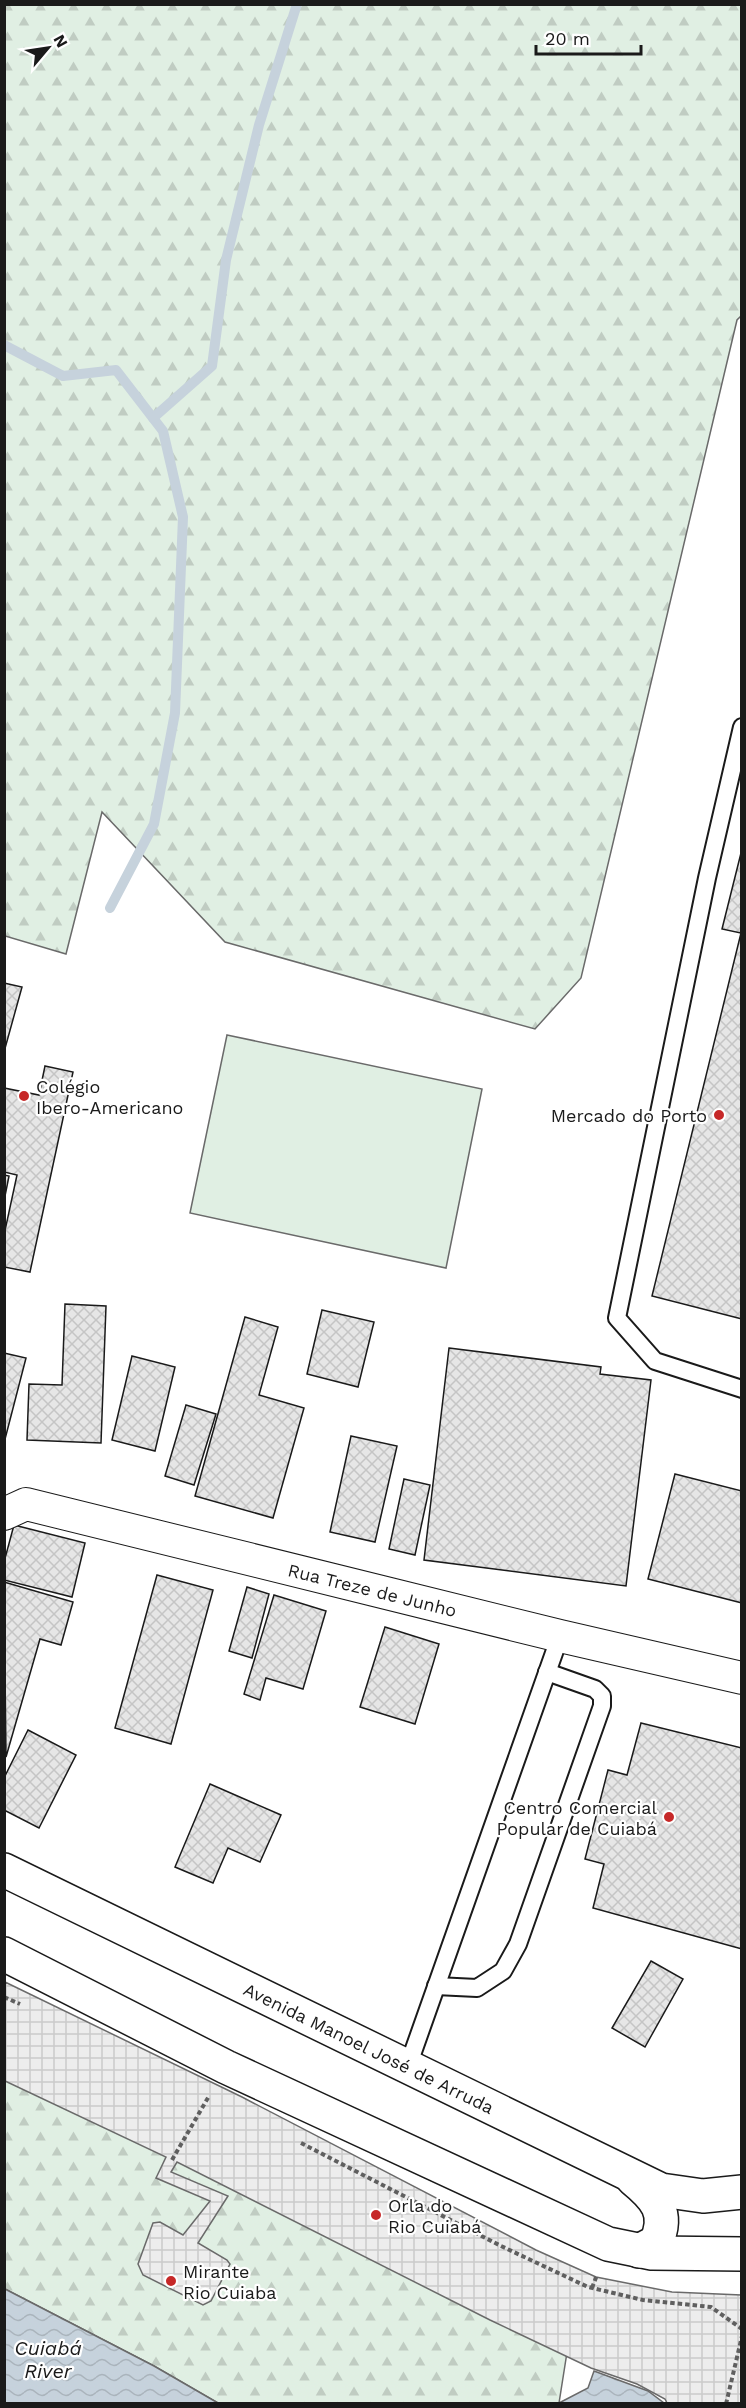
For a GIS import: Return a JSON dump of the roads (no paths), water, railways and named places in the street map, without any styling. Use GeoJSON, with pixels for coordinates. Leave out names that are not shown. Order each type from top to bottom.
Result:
{"type":"FeatureCollection","features":[{"type":"Feature","properties":{"kind":"main road","name":"Avenida Manoel José de Arruda"},"geometry":{"type":"LineString","coordinates":[[4,1870],[661,2190],[703,2196],[741,2192]]}},
{"type":"Feature","properties":{"kind":"main road"},"geometry":{"type":"LineString","coordinates":[[4,1954],[226,2067],[608,2244],[639,2252],[741,2254]]}},
{"type":"Feature","properties":{"kind":"main road"},"geometry":{"type":"LineString","coordinates":[[629,2176],[656,2200],[663,2222],[656,2242],[639,2252]]}},
{"type":"Feature","properties":{"kind":"street","name":"Rua Treze de Junho"},"geometry":{"type":"LineString","coordinates":[[4,1514],[26,1504],[560,1636],[741,1678]]}},
{"type":"Feature","properties":{"kind":"lane"},"geometry":{"type":"LineString","coordinates":[[741,727],[707,878],[617,1318],[655,1361],[741,1389]]}},
{"type":"Feature","properties":{"kind":"lane"},"geometry":{"type":"LineString","coordinates":[[408,2066],[560,1636]]}},
{"type":"Feature","properties":{"kind":"lane"},"geometry":{"type":"LineString","coordinates":[[436,1986],[477,1988],[503,1971],[519,1944],[602,1707],[602,1696],[595,1689],[547,1672]]}},
{"type":"Feature","properties":{"kind":"water","name":"Cuiabá River"},"geometry":{"type":"Polygon","coordinates":[[[5,2289],[154,2366],[218,2403],[5,2403],[5,2289]]]}},
{"type":"Feature","properties":{"kind":"water"},"geometry":{"type":"Polygon","coordinates":[[[594,2371],[648,2391],[664,2403],[559,2403],[588,2388],[594,2371]]]}},
{"type":"Feature","properties":{"kind":"waterway"},"geometry":{"type":"LineString","coordinates":[[153,418],[212,366],[226,260],[259,125],[297,4]]}},
{"type":"Feature","properties":{"kind":"waterway"},"geometry":{"type":"LineString","coordinates":[[4,345],[63,376],[116,370],[163,431],[183,517],[175,713],[154,824],[110,908]]}},
{"type":"Feature","properties":{"kind":"place","name":"Colégio Ibero-Americano"},"geometry":{"type":"Point","coordinates":[24,1096]}},
{"type":"Feature","properties":{"kind":"place","name":"Mercado do Porto"},"geometry":{"type":"Point","coordinates":[719,1115]}},
{"type":"Feature","properties":{"kind":"place","name":"Centro Comercial Popular de Cuiabá"},"geometry":{"type":"Point","coordinates":[669,1817]}},
{"type":"Feature","properties":{"kind":"place","name":"Orla do Rio Cuiabá"},"geometry":{"type":"Point","coordinates":[376,2215]}},
{"type":"Feature","properties":{"kind":"place","name":"Mirante Rio Cuiaba"},"geometry":{"type":"Point","coordinates":[171,2281]}}]}
